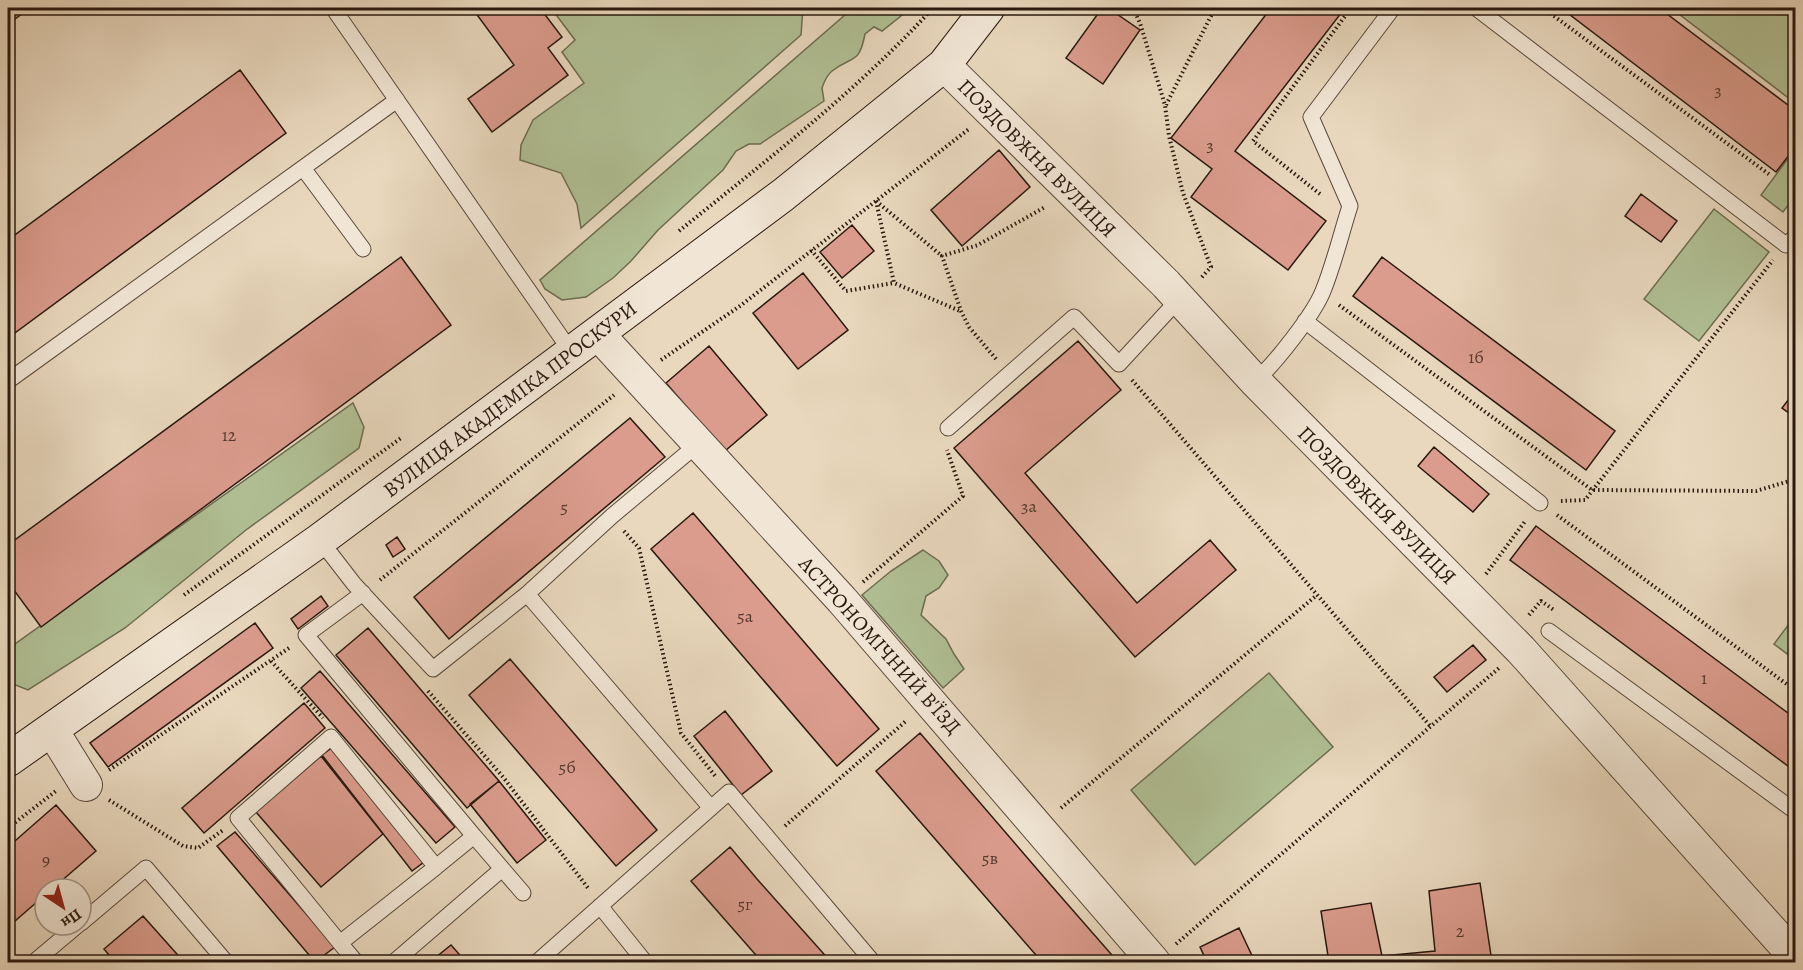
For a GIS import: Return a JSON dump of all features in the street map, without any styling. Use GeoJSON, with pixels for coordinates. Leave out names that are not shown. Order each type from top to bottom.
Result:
{"type":"FeatureCollection","features":[{"type":"Feature","properties":{"kind":"street","name":"ВУЛИЦЯ АКАДЕМІКА ПРОСКУРИ"},"geometry":{"type":"LineString","coordinates":[[8,760],[320,540],[783,195],[944,65],[988,8]]}},
{"type":"Feature","properties":{"kind":"street","name":"ПОЗДОВЖНЯ ВУЛИЦЯ"},"geometry":{"type":"LineString","coordinates":[[944,65],[1179,299],[1255,381],[1521,650],[1796,958]]}},
{"type":"Feature","properties":{"kind":"street","name":"АСТРОНОМІЧНИЙ В'ЇЗД"},"geometry":{"type":"LineString","coordinates":[[598,334],[842,600],[1038,827],[1164,955]]}},
{"type":"Feature","properties":{"kind":"street"},"geometry":{"type":"LineString","coordinates":[[52,730],[86,785]]}},
{"type":"Feature","properties":{"kind":"lane"},"geometry":{"type":"LineString","coordinates":[[333,8],[572,353]]}},
{"type":"Feature","properties":{"kind":"lane"},"geometry":{"type":"LineString","coordinates":[[1255,381],[1267,371],[1323,293],[1350,206],[1311,117],[1393,8]]}},
{"type":"Feature","properties":{"kind":"lane"},"geometry":{"type":"LineString","coordinates":[[1476,8],[1791,240]]}},
{"type":"Feature","properties":{"kind":"lane"},"geometry":{"type":"LineString","coordinates":[[8,381],[397,100]]}},
{"type":"Feature","properties":{"kind":"lane"},"geometry":{"type":"LineString","coordinates":[[303,168],[363,249]]}},
{"type":"Feature","properties":{"kind":"lane"},"geometry":{"type":"LineString","coordinates":[[948,428],[1074,317],[1119,364],[1179,299]]}},
{"type":"Feature","properties":{"kind":"lane"},"geometry":{"type":"LineString","coordinates":[[1305,321],[1539,502]]}},
{"type":"Feature","properties":{"kind":"lane"},"geometry":{"type":"LineString","coordinates":[[320,540],[363,592],[433,669],[527,594],[612,516],[698,444]]}},
{"type":"Feature","properties":{"kind":"lane"},"geometry":{"type":"LineString","coordinates":[[363,592],[306,635],[523,893]]}},
{"type":"Feature","properties":{"kind":"lane"},"geometry":{"type":"LineString","coordinates":[[527,594],[711,808]]}},
{"type":"Feature","properties":{"kind":"lane"},"geometry":{"type":"LineString","coordinates":[[1549,631],[1796,812]]}},
{"type":"Feature","properties":{"kind":"lane"},"geometry":{"type":"LineString","coordinates":[[356,963],[238,818],[331,737],[436,867]]}},
{"type":"Feature","properties":{"kind":"lane"},"geometry":{"type":"LineString","coordinates":[[537,963],[729,792],[873,963]]}},
{"type":"Feature","properties":{"kind":"lane"},"geometry":{"type":"LineString","coordinates":[[340,943],[474,836]]}},
{"type":"Feature","properties":{"kind":"lane"},"geometry":{"type":"LineString","coordinates":[[93,913],[146,868],[226,963]]}},
{"type":"Feature","properties":{"kind":"lane"},"geometry":{"type":"LineString","coordinates":[[394,963],[502,869]]}},
{"type":"Feature","properties":{"kind":"lane"},"geometry":{"type":"LineString","coordinates":[[600,906],[645,963]]}},
{"type":"Feature","properties":{"kind":"lane"},"geometry":{"type":"LineString","coordinates":[[34,963],[65,937]]}},
{"type":"Feature","properties":{"kind":"path"},"geometry":{"type":"LineString","coordinates":[[675,234],[818,118],[933,8]]}},
{"type":"Feature","properties":{"kind":"path"},"geometry":{"type":"LineString","coordinates":[[1133,8],[1140,23],[1165,105],[1169,136],[1183,193],[1211,267],[1179,299]]}},
{"type":"Feature","properties":{"kind":"path"},"geometry":{"type":"LineString","coordinates":[[1165,105],[1215,8]]}},
{"type":"Feature","properties":{"kind":"path"},"geometry":{"type":"LineString","coordinates":[[1320,195],[1253,141],[1351,8]]}},
{"type":"Feature","properties":{"kind":"path"},"geometry":{"type":"LineString","coordinates":[[1543,8],[1770,175]]}},
{"type":"Feature","properties":{"kind":"path"},"geometry":{"type":"LineString","coordinates":[[363,592],[636,376],[740,306],[976,123]]}},
{"type":"Feature","properties":{"kind":"path"},"geometry":{"type":"LineString","coordinates":[[876,201],[942,256]]}},
{"type":"Feature","properties":{"kind":"path"},"geometry":{"type":"LineString","coordinates":[[876,201],[894,283]]}},
{"type":"Feature","properties":{"kind":"path"},"geometry":{"type":"LineString","coordinates":[[1539,502],[1585,500],[1791,240]]}},
{"type":"Feature","properties":{"kind":"path"},"geometry":{"type":"LineString","coordinates":[[811,250],[846,291],[894,283],[961,311]]}},
{"type":"Feature","properties":{"kind":"path"},"geometry":{"type":"LineString","coordinates":[[1323,293],[1592,490],[1756,491],[1796,479]]}},
{"type":"Feature","properties":{"kind":"path"},"geometry":{"type":"LineString","coordinates":[[1119,364],[1431,727]]}},
{"type":"Feature","properties":{"kind":"path"},"geometry":{"type":"LineString","coordinates":[[842,600],[963,496],[946,446],[948,428]]}},
{"type":"Feature","properties":{"kind":"path"},"geometry":{"type":"LineString","coordinates":[[181,597],[402,437]]}},
{"type":"Feature","properties":{"kind":"path"},"geometry":{"type":"LineString","coordinates":[[1485,575],[1539,502]]}},
{"type":"Feature","properties":{"kind":"path"},"geometry":{"type":"LineString","coordinates":[[1539,502],[1796,691]]}},
{"type":"Feature","properties":{"kind":"path"},"geometry":{"type":"LineString","coordinates":[[612,516],[639,548],[681,733],[729,792]]}},
{"type":"Feature","properties":{"kind":"path"},"geometry":{"type":"LineString","coordinates":[[1038,827],[1317,595]]}},
{"type":"Feature","properties":{"kind":"path"},"geometry":{"type":"LineString","coordinates":[[8,828],[53,792],[86,785],[306,635]]}},
{"type":"Feature","properties":{"kind":"path"},"geometry":{"type":"LineString","coordinates":[[1164,955],[1521,650]]}},
{"type":"Feature","properties":{"kind":"path"},"geometry":{"type":"LineString","coordinates":[[271,661],[330,726],[331,737]]}},
{"type":"Feature","properties":{"kind":"path"},"geometry":{"type":"LineString","coordinates":[[433,669],[427,689],[503,777],[600,906]]}},
{"type":"Feature","properties":{"kind":"path"},"geometry":{"type":"LineString","coordinates":[[768,840],[930,700]]}},
{"type":"Feature","properties":{"kind":"path"},"geometry":{"type":"LineString","coordinates":[[86,785],[183,846],[198,848],[238,818]]}},
{"type":"Feature","properties":{"kind":"green space"},"geometry":{"type":"Polygon","coordinates":[[[551,8],[803,8],[801,35],[581,228],[577,204],[561,173],[520,160],[521,145],[533,120],[584,83],[562,52],[575,40],[551,8]]]}},
{"type":"Feature","properties":{"kind":"green space"},"geometry":{"type":"Polygon","coordinates":[[[853,8],[911,8],[882,31],[874,27],[865,34],[857,55],[832,71],[827,77],[822,88],[824,101],[760,144],[749,144],[736,151],[723,170],[658,230],[613,278],[586,297],[562,300],[545,289],[540,280],[853,8]]]}},
{"type":"Feature","properties":{"kind":"green space"},"geometry":{"type":"Polygon","coordinates":[[[1671,8],[1795,8],[1795,103],[1671,8]]]}},
{"type":"Feature","properties":{"kind":"green space"},"geometry":{"type":"Polygon","coordinates":[[[1795,149],[1795,196],[1783,212],[1761,195],[1795,149]]]}},
{"type":"Feature","properties":{"kind":"green space"},"geometry":{"type":"Polygon","coordinates":[[[1714,209],[1769,252],[1699,341],[1644,299],[1714,209]]]}},
{"type":"Feature","properties":{"kind":"green space"},"geometry":{"type":"Polygon","coordinates":[[[353,403],[364,427],[359,448],[246,530],[125,628],[28,690],[8,682],[8,649],[353,403]]]}},
{"type":"Feature","properties":{"kind":"green space"},"geometry":{"type":"Polygon","coordinates":[[[923,550],[939,561],[948,575],[939,588],[926,596],[921,615],[946,639],[964,669],[943,688],[862,595],[891,571],[923,550]]]}},
{"type":"Feature","properties":{"kind":"green space"},"geometry":{"type":"Polygon","coordinates":[[[1795,616],[1795,660],[1774,644],[1795,616]]]}},
{"type":"Feature","properties":{"kind":"green space"},"geometry":{"type":"Polygon","coordinates":[[[1269,673],[1333,747],[1195,865],[1131,790],[1269,673]]]}},
{"type":"Feature","properties":{"kind":"building"},"geometry":{"type":"Polygon","coordinates":[[[8,8],[30,8],[8,24],[8,8]]]}},
{"type":"Feature","properties":{"kind":"building"},"geometry":{"type":"Polygon","coordinates":[[[472,8],[540,8],[562,37],[548,48],[568,75],[492,132],[468,99],[514,65],[472,8]]]}},
{"type":"Feature","properties":{"kind":"building"},"geometry":{"type":"Polygon","coordinates":[[[1102,8],[1108,8],[1140,30],[1103,84],[1066,58],[1102,8]]]}},
{"type":"Feature","properties":{"kind":"building"},"geometry":{"type":"Polygon","coordinates":[[[1271,8],[1345,8],[1235,151],[1326,221],[1288,270],[1191,197],[1212,169],[1171,138],[1271,8]]]}},
{"type":"Feature","properties":{"kind":"building"},"geometry":{"type":"Polygon","coordinates":[[[1561,8],[1659,8],[1796,111],[1796,146],[1776,172],[1561,8]]]}},
{"type":"Feature","properties":{"kind":"building"},"geometry":{"type":"Polygon","coordinates":[[[240,70],[286,133],[8,338],[8,240],[240,70]]]}},
{"type":"Feature","properties":{"kind":"building"},"geometry":{"type":"Polygon","coordinates":[[[999,150],[1030,187],[962,246],[931,210],[999,150]]]}},
{"type":"Feature","properties":{"kind":"building"},"geometry":{"type":"Polygon","coordinates":[[[1641,194],[1677,221],[1661,242],[1625,216],[1641,194]]]}},
{"type":"Feature","properties":{"kind":"building"},"geometry":{"type":"Polygon","coordinates":[[[852,225],[874,251],[842,278],[820,252],[852,225]]]}},
{"type":"Feature","properties":{"kind":"building"},"geometry":{"type":"Polygon","coordinates":[[[401,257],[451,325],[41,627],[8,582],[8,545],[401,257]]]}},
{"type":"Feature","properties":{"kind":"building"},"geometry":{"type":"Polygon","coordinates":[[[1382,257],[1615,431],[1586,470],[1353,296],[1382,257]]]}},
{"type":"Feature","properties":{"kind":"building"},"geometry":{"type":"Polygon","coordinates":[[[803,273],[848,330],[798,369],[753,313],[803,273]]]}},
{"type":"Feature","properties":{"kind":"building"},"geometry":{"type":"Polygon","coordinates":[[[1078,341],[1121,390],[1025,473],[1137,603],[1210,540],[1236,570],[1135,657],[954,448],[1078,341]]]}},
{"type":"Feature","properties":{"kind":"building"},"geometry":{"type":"Polygon","coordinates":[[[709,346],[767,415],[725,451],[666,383],[709,346]]]}},
{"type":"Feature","properties":{"kind":"building"},"geometry":{"type":"Polygon","coordinates":[[[1796,390],[1796,418],[1782,408],[1796,390]]]}},
{"type":"Feature","properties":{"kind":"building"},"geometry":{"type":"Polygon","coordinates":[[[630,418],[665,457],[449,639],[414,597],[630,418]]]}},
{"type":"Feature","properties":{"kind":"building"},"geometry":{"type":"Polygon","coordinates":[[[1434,447],[1489,494],[1473,512],[1418,466],[1434,447]]]}},
{"type":"Feature","properties":{"kind":"building"},"geometry":{"type":"Polygon","coordinates":[[[693,513],[879,729],[837,766],[651,549],[693,513]]]}},
{"type":"Feature","properties":{"kind":"building"},"geometry":{"type":"Polygon","coordinates":[[[1536,526],[1796,719],[1796,772],[1510,560],[1536,526]]]}},
{"type":"Feature","properties":{"kind":"building"},"geometry":{"type":"Polygon","coordinates":[[[397,537],[405,549],[393,557],[386,545],[397,537]]]}},
{"type":"Feature","properties":{"kind":"building"},"geometry":{"type":"Polygon","coordinates":[[[321,596],[328,606],[298,629],[291,619],[321,596]]]}},
{"type":"Feature","properties":{"kind":"building"},"geometry":{"type":"Polygon","coordinates":[[[255,623],[273,648],[108,767],[90,743],[255,623]]]}},
{"type":"Feature","properties":{"kind":"building"},"geometry":{"type":"Polygon","coordinates":[[[368,628],[499,781],[467,808],[336,655],[368,628]]]}},
{"type":"Feature","properties":{"kind":"building"},"geometry":{"type":"Polygon","coordinates":[[[1473,645],[1486,660],[1447,692],[1434,677],[1473,645]]]}},
{"type":"Feature","properties":{"kind":"building"},"geometry":{"type":"Polygon","coordinates":[[[510,659],[657,830],[616,866],[469,695],[510,659]]]}},
{"type":"Feature","properties":{"kind":"building"},"geometry":{"type":"Polygon","coordinates":[[[320,671],[455,827],[436,843],[301,688],[320,671]]]}},
{"type":"Feature","properties":{"kind":"building"},"geometry":{"type":"Polygon","coordinates":[[[304,703],[325,728],[204,833],[182,808],[304,703]]]}},
{"type":"Feature","properties":{"kind":"building"},"geometry":{"type":"Polygon","coordinates":[[[725,711],[772,771],[741,795],[694,736],[725,711]]]}},
{"type":"Feature","properties":{"kind":"building"},"geometry":{"type":"Polygon","coordinates":[[[920,733],[1118,962],[1042,962],[876,771],[920,733]]]}},
{"type":"Feature","properties":{"kind":"building"},"geometry":{"type":"Polygon","coordinates":[[[333,747],[424,862],[412,871],[322,755],[333,747]]]}},
{"type":"Feature","properties":{"kind":"building"},"geometry":{"type":"Polygon","coordinates":[[[321,756],[383,834],[321,887],[256,812],[321,756]]]}},
{"type":"Feature","properties":{"kind":"building"},"geometry":{"type":"Polygon","coordinates":[[[499,781],[546,840],[517,863],[470,804],[499,781]]]}},
{"type":"Feature","properties":{"kind":"building"},"geometry":{"type":"Polygon","coordinates":[[[56,805],[96,851],[66,877],[33,877],[33,905],[8,927],[8,847],[56,805]]]}},
{"type":"Feature","properties":{"kind":"building"},"geometry":{"type":"Polygon","coordinates":[[[235,832],[335,947],[315,962],[217,846],[235,832]]]}},
{"type":"Feature","properties":{"kind":"building"},"geometry":{"type":"Polygon","coordinates":[[[730,847],[831,962],[762,962],[691,881],[730,847]]]}},
{"type":"Feature","properties":{"kind":"building"},"geometry":{"type":"Polygon","coordinates":[[[1480,883],[1492,962],[1329,962],[1321,911],[1371,903],[1382,956],[1435,951],[1429,891],[1480,883]]]}},
{"type":"Feature","properties":{"kind":"building"},"geometry":{"type":"Polygon","coordinates":[[[143,916],[184,962],[115,962],[104,949],[143,916]]]}},
{"type":"Feature","properties":{"kind":"building"},"geometry":{"type":"Polygon","coordinates":[[[1239,928],[1255,962],[1207,962],[1200,947],[1239,928]]]}},
{"type":"Feature","properties":{"kind":"building"},"geometry":{"type":"Polygon","coordinates":[[[451,945],[466,962],[430,962],[451,945]]]}}]}
